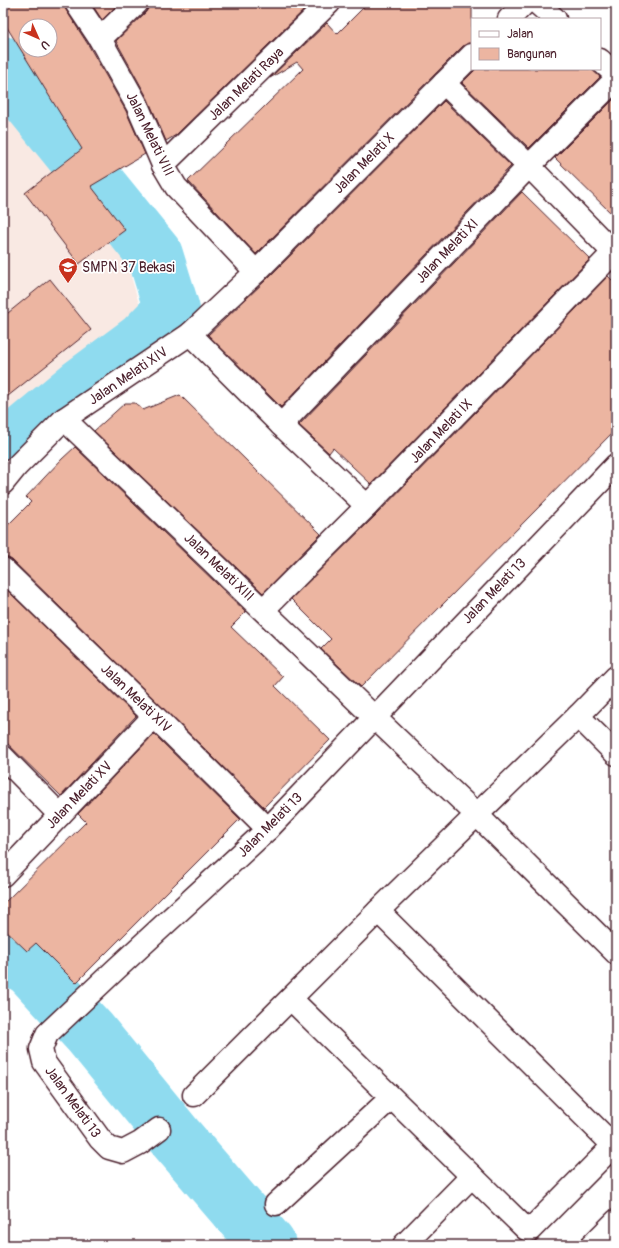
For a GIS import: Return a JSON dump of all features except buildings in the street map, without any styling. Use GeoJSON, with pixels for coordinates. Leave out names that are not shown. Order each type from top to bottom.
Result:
{"type":"FeatureCollection","features":[{"type":"Feature","properties":{"kind":"street","name":"Jalan Melati VIII"},"geometry":{"type":"LineString","coordinates":[[76,3],[100,39],[137,104],[163,165],[176,187],[256,272]]}},
{"type":"Feature","properties":{"kind":"street"},"geometry":{"type":"LineString","coordinates":[[100,39],[136,3]]}},
{"type":"Feature","properties":{"kind":"street","name":"Jalan Melati Raya"},"geometry":{"type":"LineString","coordinates":[[163,165],[329,3]]}},
{"type":"Feature","properties":{"kind":"street"},"geometry":{"type":"LineString","coordinates":[[510,18],[525,3]]}},
{"type":"Feature","properties":{"kind":"street"},"geometry":{"type":"LineString","coordinates":[[537,3],[554,18]]}},
{"type":"Feature","properties":{"kind":"street","name":"Jalan Melati X"},"geometry":{"type":"LineString","coordinates":[[256,272],[471,56]]}},
{"type":"Feature","properties":{"kind":"street"},"geometry":{"type":"LineString","coordinates":[[601,61],[616,75]]}},
{"type":"Feature","properties":{"kind":"street","name":"Jalan Melati XI"},"geometry":{"type":"LineString","coordinates":[[280,425],[528,166],[616,79]]}},
{"type":"Feature","properties":{"kind":"street"},"geometry":{"type":"LineString","coordinates":[[444,83],[615,252]]}},
{"type":"Feature","properties":{"kind":"street","name":"Jalan Melati IX"},"geometry":{"type":"LineString","coordinates":[[264,610],[615,252]]}},
{"type":"Feature","properties":{"kind":"street","name":"Jalan Melati XIV"},"geometry":{"type":"LineString","coordinates":[[3,483],[64,419],[190,334],[256,272]]}},
{"type":"Feature","properties":{"kind":"street"},"geometry":{"type":"LineString","coordinates":[[190,334],[280,425],[367,506]]}},
{"type":"Feature","properties":{"kind":"street","name":"Jalan Melati XIII"},"geometry":{"type":"LineString","coordinates":[[64,419],[477,815],[616,954]]}},
{"type":"Feature","properties":{"kind":"street","name":"Jalan Melati 13"},"geometry":{"type":"LineString","coordinates":[[159,1129],[140,1143],[123,1152],[109,1148],[100,1139],[44,1062],[42,1049],[47,1034],[268,828],[616,465]]}},
{"type":"Feature","properties":{"kind":"street","name":"Jalan Melati XIV"},"geometry":{"type":"LineString","coordinates":[[3,569],[268,828]]}},
{"type":"Feature","properties":{"kind":"street"},"geometry":{"type":"LineString","coordinates":[[194,1094],[616,677]]}},
{"type":"Feature","properties":{"kind":"street","name":"Jalan Melati XV"},"geometry":{"type":"LineString","coordinates":[[3,875],[154,716]]}},
{"type":"Feature","properties":{"kind":"street"},"geometry":{"type":"LineString","coordinates":[[578,716],[616,754]]}},
{"type":"Feature","properties":{"kind":"street"},"geometry":{"type":"LineString","coordinates":[[3,758],[60,815]]}},
{"type":"Feature","properties":{"kind":"street"},"geometry":{"type":"LineString","coordinates":[[291,999],[526,1229],[530,1230],[615,1144],[378,911]]}},
{"type":"Feature","properties":{"kind":"street"},"geometry":{"type":"LineString","coordinates":[[276,1204],[391,1098]]}},
{"type":"Feature","properties":{"kind":"street"},"geometry":{"type":"LineString","coordinates":[[404,1245],[472,1176]]}},
{"type":"Feature","properties":{"kind":"street"},"geometry":{"type":"LineString","coordinates":[[592,1245],[616,1221]]}},
{"type":"Feature","properties":{"kind":"shaded area","name":"SMPN 37 Bekasi"},"geometry":{"type":"Polygon","coordinates":[[[3,105],[125,256],[142,313],[3,430],[3,105]]]}},
{"type":"Feature","properties":{"kind":"waterway"},"geometry":{"type":"LineString","coordinates":[[3,64],[25,95],[155,255],[172,310],[143,340],[81,386],[3,451]]}},
{"type":"Feature","properties":{"kind":"waterway"},"geometry":{"type":"LineString","coordinates":[[3,951],[31,969],[90,1033],[176,1138],[268,1245]]}},
{"type":"Feature","properties":{"kind":"place","name":"SMPN 37 Bekasi"},"geometry":{"type":"Point","coordinates":[68,284]}}]}
